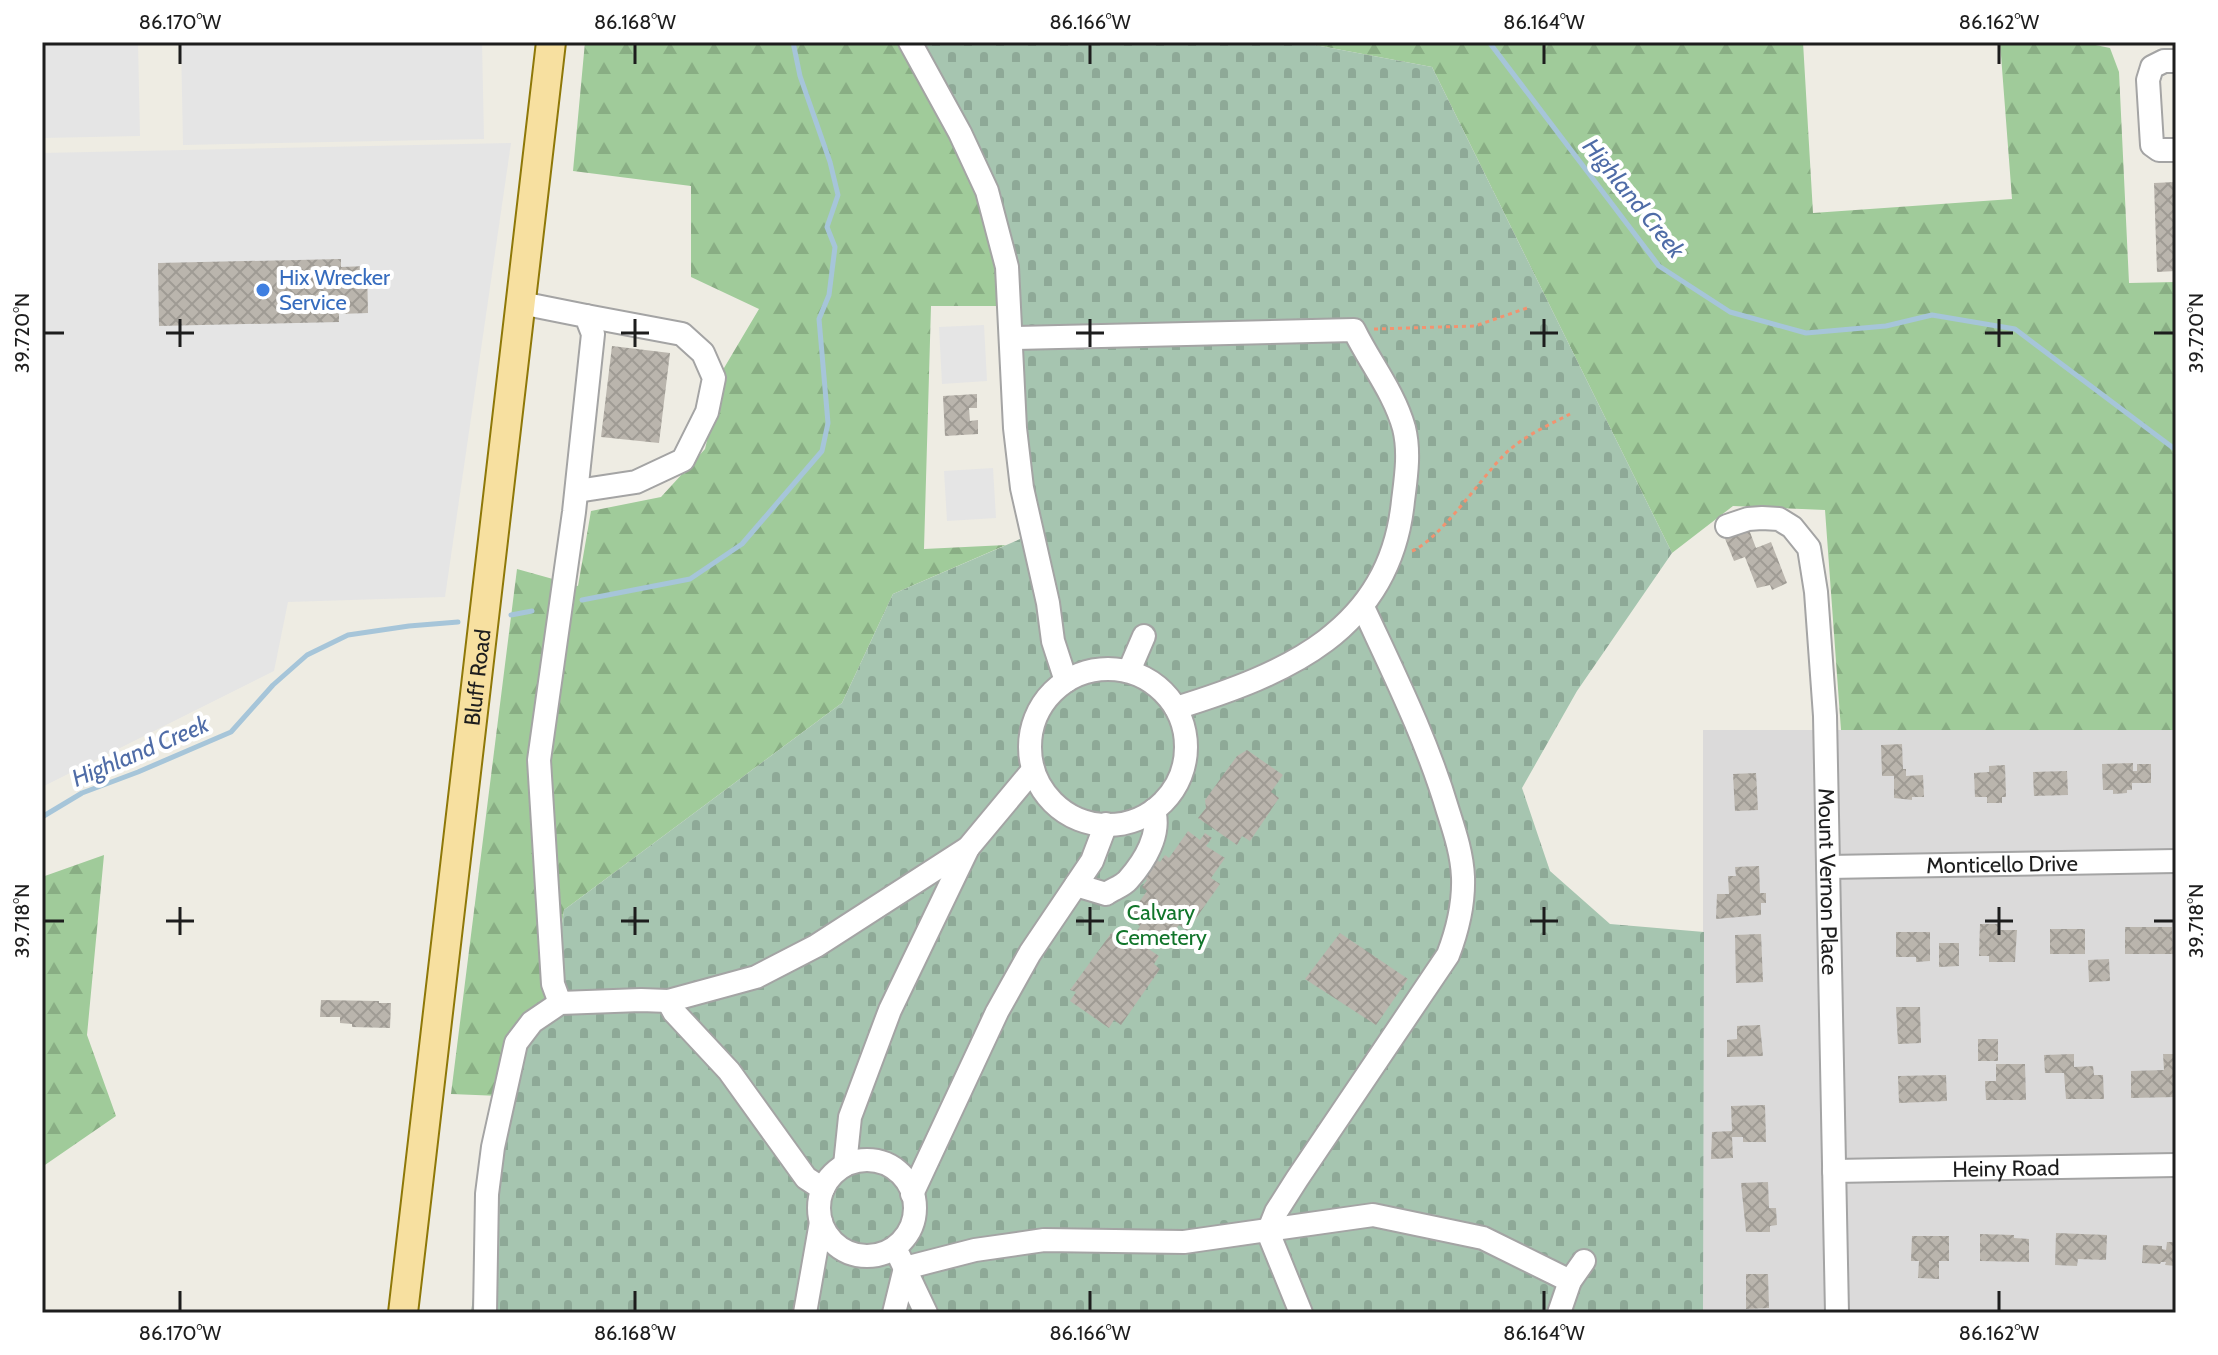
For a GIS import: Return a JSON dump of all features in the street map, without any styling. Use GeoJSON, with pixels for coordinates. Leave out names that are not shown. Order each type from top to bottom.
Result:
{"type":"FeatureCollection","features":[{"type":"Feature","properties":{"kind":"main road","name":"Bluff Road"},"geometry":{"type":"LineString","coordinates":[[403,1313],[551,42]]}},
{"type":"Feature","properties":{"kind":"street"},"geometry":{"type":"LineString","coordinates":[[910,42],[960,133],[987,191],[1007,267],[1015,428],[1022,488],[1048,603],[1053,641],[1066,681]]}},
{"type":"Feature","properties":{"kind":"street"},"geometry":{"type":"LineString","coordinates":[[2176,61],[2164,61],[2152,67],[2148,80],[2152,145],[2159,150],[2176,150]]}},
{"type":"Feature","properties":{"kind":"street"},"geometry":{"type":"LineString","coordinates":[[521,303],[682,334],[703,353],[714,378],[707,412],[683,460],[636,482],[577,491]]}},
{"type":"Feature","properties":{"kind":"street"},"geometry":{"type":"LineString","coordinates":[[560,1003],[553,984],[539,760],[577,491],[593,334],[586,316]]}},
{"type":"Feature","properties":{"kind":"street"},"geometry":{"type":"LineString","coordinates":[[1011,338],[1354,330],[1388,389],[1404,428],[1407,463],[1401,522],[1388,566],[1363,607],[1336,633],[1286,666],[1228,692],[1176,708]]}},
{"type":"Feature","properties":{"kind":"street","name":"Mount Vernon Place"},"geometry":{"type":"LineString","coordinates":[[1727,526],[1748,519],[1779,519],[1792,527],[1809,548],[1816,592],[1825,716],[1837,1313]]}},
{"type":"Feature","properties":{"kind":"street"},"geometry":{"type":"LineString","coordinates":[[1301,1313],[1268,1232],[1276,1212],[1441,968],[1461,922],[1463,877],[1459,846],[1441,785],[1415,718],[1363,607]]}},
{"type":"Feature","properties":{"kind":"street"},"geometry":{"type":"LineString","coordinates":[[1129,671],[1144,636]]}},
{"type":"Feature","properties":{"kind":"street"},"geometry":{"type":"LineString","coordinates":[[1108,669],[1129,671],[1156,686],[1176,708],[1184,729],[1186,752],[1176,784],[1154,810],[1139,818],[1106,824],[1087,821],[1053,803],[1041,788],[1033,770],[1030,745],[1034,720],[1047,698],[1066,681],[1086,672],[1108,669]]}},
{"type":"Feature","properties":{"kind":"street"},"geometry":{"type":"LineString","coordinates":[[485,1313],[487,1194],[493,1147],[516,1043],[532,1022],[560,1003],[668,1001],[756,977],[816,946],[968,848],[1033,770]]}},
{"type":"Feature","properties":{"kind":"street"},"geometry":{"type":"LineString","coordinates":[[1076,885],[1106,894],[1127,881],[1152,843],[1159,825],[1154,810]]}},
{"type":"Feature","properties":{"kind":"street"},"geometry":{"type":"LineString","coordinates":[[912,1194],[997,1012],[1030,953],[1092,861],[1106,824]]}},
{"type":"Feature","properties":{"kind":"street"},"geometry":{"type":"LineString","coordinates":[[845,1165],[850,1117],[890,1010],[968,848]]}},
{"type":"Feature","properties":{"kind":"street","name":"Monticello Drive"},"geometry":{"type":"LineString","coordinates":[[1828,867],[2176,861]]}},
{"type":"Feature","properties":{"kind":"street"},"geometry":{"type":"LineString","coordinates":[[668,1001],[674,1012],[729,1071],[806,1178],[823,1189]]}},
{"type":"Feature","properties":{"kind":"street"},"geometry":{"type":"LineString","coordinates":[[805,1313],[821,1222],[819,1205],[823,1189],[832,1175],[845,1165],[875,1161],[901,1174],[912,1194],[914,1216],[910,1230],[894,1247],[872,1256],[855,1255],[834,1242],[821,1222]]}},
{"type":"Feature","properties":{"kind":"street","name":"Heiny Road"},"geometry":{"type":"LineString","coordinates":[[1834,1171],[2176,1165]]}},
{"type":"Feature","properties":{"kind":"street"},"geometry":{"type":"LineString","coordinates":[[905,1268],[975,1250],[1044,1240],[1184,1242],[1373,1215],[1483,1238],[1570,1281]]}},
{"type":"Feature","properties":{"kind":"street"},"geometry":{"type":"LineString","coordinates":[[894,1247],[926,1313]]}},
{"type":"Feature","properties":{"kind":"street"},"geometry":{"type":"LineString","coordinates":[[1559,1313],[1570,1281],[1584,1261]]}},
{"type":"Feature","properties":{"kind":"street"},"geometry":{"type":"LineString","coordinates":[[894,1313],[905,1268]]}},
{"type":"Feature","properties":{"kind":"path"},"geometry":{"type":"LineString","coordinates":[[1354,330],[1475,326],[1527,308]]}},
{"type":"Feature","properties":{"kind":"path"},"geometry":{"type":"LineString","coordinates":[[1394,548],[1404,553],[1417,549],[1437,531],[1504,454],[1534,432],[1570,414]]}},
{"type":"Feature","properties":{"kind":"shaded area"},"geometry":{"type":"Polygon","coordinates":[[[42,42],[138,42],[140,136],[42,138],[42,42]]]}},
{"type":"Feature","properties":{"kind":"shaded area"},"geometry":{"type":"Polygon","coordinates":[[[181,42],[482,42],[484,139],[183,145],[181,42]]]}},
{"type":"Feature","properties":{"kind":"shaded area"},"geometry":{"type":"Polygon","coordinates":[[[511,143],[445,597],[288,602],[274,671],[42,787],[42,153],[511,143]]]}},
{"type":"Feature","properties":{"kind":"shaded area"},"geometry":{"type":"Polygon","coordinates":[[[984,325],[987,381],[942,384],[939,327],[984,325]]]}},
{"type":"Feature","properties":{"kind":"shaded area"},"geometry":{"type":"Polygon","coordinates":[[[993,468],[996,518],[947,521],[944,471],[993,468]]]}},
{"type":"Feature","properties":{"kind":"shaded area"},"geometry":{"type":"Polygon","coordinates":[[[1703,730],[2176,730],[2176,1313],[1703,1313],[1703,730]]]}},
{"type":"Feature","properties":{"kind":"green space"},"geometry":{"type":"Polygon","coordinates":[[[585,42],[916,42],[993,188],[1007,306],[931,306],[924,549],[1006,545],[893,594],[842,703],[564,910],[549,1014],[500,1096],[451,1094],[517,569],[578,586],[591,511],[661,497],[705,449],[724,368],[759,309],[691,277],[691,186],[573,171],[585,42]]]}},
{"type":"Feature","properties":{"kind":"green space","name":"Calvary Cemetery"},"geometry":{"type":"Polygon","coordinates":[[[916,42],[1299,42],[1432,67],[1672,553],[1577,691],[1522,788],[1550,871],[1610,924],[1704,932],[1703,1313],[471,1313],[503,1068],[549,1014],[564,910],[842,703],[893,594],[1034,533],[993,188],[916,42]]]}},
{"type":"Feature","properties":{"kind":"green space"},"geometry":{"type":"Polygon","coordinates":[[[1299,42],[1803,42],[1813,213],[2012,199],[2000,42],[2081,42],[2110,48],[2119,72],[2129,283],[2176,282],[2176,730],[1841,730],[1825,510],[1733,506],[1672,553],[1432,67],[1299,42]]]}},
{"type":"Feature","properties":{"kind":"green space"},"geometry":{"type":"Polygon","coordinates":[[[104,855],[87,1035],[116,1116],[42,1167],[42,877],[104,855]]]}},
{"type":"Feature","properties":{"kind":"building"},"geometry":{"type":"Polygon","coordinates":[[[2176,182],[2176,271],[2157,272],[2154,183],[2176,182]]]}},
{"type":"Feature","properties":{"kind":"building","name":"Hix Wrecker Service"},"geometry":{"type":"Polygon","coordinates":[[[341,259],[341,267],[367,266],[368,313],[339,314],[339,322],[159,326],[158,263],[341,259]]]}},
{"type":"Feature","properties":{"kind":"building"},"geometry":{"type":"Polygon","coordinates":[[[612,346],[670,353],[659,443],[601,437],[612,346]]]}},
{"type":"Feature","properties":{"kind":"building"},"geometry":{"type":"Polygon","coordinates":[[[977,394],[977,408],[969,408],[970,421],[978,420],[978,434],[945,436],[943,396],[977,394]]]}},
{"type":"Feature","properties":{"kind":"building"},"geometry":{"type":"Polygon","coordinates":[[[1748,527],[1756,548],[1771,542],[1787,583],[1772,590],[1770,585],[1757,588],[1745,557],[1734,561],[1724,536],[1748,527]]]}},
{"type":"Feature","properties":{"kind":"building"},"geometry":{"type":"Polygon","coordinates":[[[1902,744],[1903,769],[1906,769],[1906,776],[1923,775],[1924,797],[1912,797],[1912,800],[1894,798],[1894,776],[1882,776],[1881,745],[1902,744]]]}},
{"type":"Feature","properties":{"kind":"building"},"geometry":{"type":"Polygon","coordinates":[[[1247,750],[1283,775],[1271,792],[1279,798],[1250,841],[1242,836],[1237,845],[1198,818],[1206,808],[1205,800],[1237,756],[1247,750]]]}},
{"type":"Feature","properties":{"kind":"building"},"geometry":{"type":"Polygon","coordinates":[[[2133,763],[2133,771],[2137,771],[2137,764],[2151,764],[2151,783],[2132,783],[2132,790],[2127,790],[2127,793],[2113,794],[2113,790],[2103,790],[2102,764],[2133,763]]]}},
{"type":"Feature","properties":{"kind":"building"},"geometry":{"type":"Polygon","coordinates":[[[2005,765],[2006,797],[2002,797],[2002,803],[1987,803],[1987,797],[1975,797],[1974,773],[1989,772],[1989,766],[2005,765]]]}},
{"type":"Feature","properties":{"kind":"building"},"geometry":{"type":"Polygon","coordinates":[[[2067,771],[2068,795],[2034,796],[2033,772],[2067,771]]]}},
{"type":"Feature","properties":{"kind":"building"},"geometry":{"type":"Polygon","coordinates":[[[1756,773],[1758,810],[1735,811],[1733,774],[1756,773]]]}},
{"type":"Feature","properties":{"kind":"building"},"geometry":{"type":"Polygon","coordinates":[[[1188,831],[1200,840],[1205,833],[1212,838],[1206,846],[1225,858],[1211,878],[1220,884],[1187,931],[1179,925],[1166,943],[1147,930],[1143,936],[1136,932],[1140,926],[1128,918],[1147,891],[1142,887],[1147,880],[1137,874],[1150,855],[1160,862],[1165,855],[1169,858],[1188,831]]]}},
{"type":"Feature","properties":{"kind":"building"},"geometry":{"type":"Polygon","coordinates":[[[1759,866],[1760,893],[1766,893],[1766,903],[1761,903],[1761,915],[1716,919],[1717,894],[1729,894],[1728,876],[1736,876],[1735,867],[1759,866]]]}},
{"type":"Feature","properties":{"kind":"building"},"geometry":{"type":"Polygon","coordinates":[[[1980,924],[1999,924],[1999,930],[2017,930],[2015,962],[1989,962],[1989,956],[1979,956],[1980,924]]]}},
{"type":"Feature","properties":{"kind":"building"},"geometry":{"type":"Polygon","coordinates":[[[2125,927],[2172,927],[2173,954],[2125,954],[2125,927]]]}},
{"type":"Feature","properties":{"kind":"building"},"geometry":{"type":"Polygon","coordinates":[[[2050,929],[2085,929],[2085,954],[2050,954],[2050,929]]]}},
{"type":"Feature","properties":{"kind":"building"},"geometry":{"type":"Polygon","coordinates":[[[1121,930],[1159,956],[1154,964],[1160,969],[1121,1025],[1114,1020],[1109,1028],[1070,1001],[1076,992],[1070,990],[1112,932],[1116,939],[1121,930]]]}},
{"type":"Feature","properties":{"kind":"building"},"geometry":{"type":"Polygon","coordinates":[[[1896,932],[1930,932],[1930,961],[1916,962],[1916,957],[1896,957],[1896,932]]]}},
{"type":"Feature","properties":{"kind":"building"},"geometry":{"type":"Polygon","coordinates":[[[1340,933],[1408,979],[1376,1025],[1305,979],[1340,933]]]}},
{"type":"Feature","properties":{"kind":"building"},"geometry":{"type":"Polygon","coordinates":[[[1761,934],[1763,982],[1736,983],[1735,935],[1761,934]]]}},
{"type":"Feature","properties":{"kind":"building"},"geometry":{"type":"Polygon","coordinates":[[[1939,943],[1959,943],[1959,966],[1939,967],[1939,943]]]}},
{"type":"Feature","properties":{"kind":"building"},"geometry":{"type":"Polygon","coordinates":[[[2109,959],[2110,981],[2089,982],[2088,960],[2109,959]]]}},
{"type":"Feature","properties":{"kind":"building"},"geometry":{"type":"Polygon","coordinates":[[[321,1000],[391,1003],[390,1028],[352,1027],[352,1024],[340,1023],[340,1017],[320,1017],[321,1000]]]}},
{"type":"Feature","properties":{"kind":"building"},"geometry":{"type":"Polygon","coordinates":[[[1896,1007],[1920,1007],[1921,1043],[1898,1044],[1896,1007]]]}},
{"type":"Feature","properties":{"kind":"building"},"geometry":{"type":"Polygon","coordinates":[[[1760,1025],[1763,1056],[1727,1057],[1727,1040],[1737,1039],[1737,1026],[1760,1025]]]}},
{"type":"Feature","properties":{"kind":"building"},"geometry":{"type":"Polygon","coordinates":[[[1978,1039],[1998,1039],[1998,1061],[1978,1061],[1978,1039]]]}},
{"type":"Feature","properties":{"kind":"building"},"geometry":{"type":"Polygon","coordinates":[[[2074,1054],[2074,1067],[2093,1066],[2094,1075],[2103,1075],[2104,1099],[2066,1099],[2064,1073],[2045,1073],[2044,1055],[2074,1054]]]}},
{"type":"Feature","properties":{"kind":"building"},"geometry":{"type":"Polygon","coordinates":[[[2163,1054],[2176,1054],[2176,1097],[2131,1098],[2131,1071],[2164,1070],[2163,1054]]]}},
{"type":"Feature","properties":{"kind":"building"},"geometry":{"type":"Polygon","coordinates":[[[1996,1064],[2025,1064],[2026,1100],[1986,1100],[1985,1081],[1996,1081],[1996,1064]]]}},
{"type":"Feature","properties":{"kind":"building"},"geometry":{"type":"Polygon","coordinates":[[[1946,1075],[1947,1101],[1899,1103],[1898,1076],[1946,1075]]]}},
{"type":"Feature","properties":{"kind":"building"},"geometry":{"type":"Polygon","coordinates":[[[1765,1105],[1766,1142],[1743,1142],[1743,1137],[1732,1137],[1733,1158],[1711,1159],[1712,1132],[1732,1131],[1731,1106],[1765,1105]]]}},
{"type":"Feature","properties":{"kind":"building"},"geometry":{"type":"Polygon","coordinates":[[[1768,1182],[1769,1208],[1776,1208],[1777,1225],[1770,1226],[1770,1232],[1746,1232],[1741,1183],[1768,1182]]]}},
{"type":"Feature","properties":{"kind":"building"},"geometry":{"type":"Polygon","coordinates":[[[2056,1233],[2107,1235],[2106,1260],[2078,1259],[2077,1266],[2055,1265],[2056,1233]]]}},
{"type":"Feature","properties":{"kind":"building"},"geometry":{"type":"Polygon","coordinates":[[[1980,1234],[2014,1235],[2014,1238],[2029,1239],[2029,1262],[1980,1261],[1980,1234]]]}},
{"type":"Feature","properties":{"kind":"building"},"geometry":{"type":"Polygon","coordinates":[[[1912,1236],[1949,1236],[1949,1261],[1939,1261],[1939,1279],[1918,1278],[1919,1261],[1911,1261],[1912,1236]]]}},
{"type":"Feature","properties":{"kind":"building"},"geometry":{"type":"Polygon","coordinates":[[[2167,1242],[2176,1242],[2176,1266],[2165,1265],[2166,1262],[2142,1263],[2143,1245],[2162,1246],[2166,1250],[2167,1242]]]}},
{"type":"Feature","properties":{"kind":"building"},"geometry":{"type":"Polygon","coordinates":[[[1746,1274],[1768,1274],[1769,1308],[1746,1309],[1746,1274]]]}},
{"type":"Feature","properties":{"kind":"waterway","name":"Highland Creek"},"geometry":{"type":"LineString","coordinates":[[582,600],[690,579],[742,544],[822,451],[828,423],[819,319],[829,295],[835,247],[827,227],[838,195],[830,162],[800,76],[793,42]]}},
{"type":"Feature","properties":{"kind":"waterway","name":"Highland Creek"},"geometry":{"type":"LineString","coordinates":[[1489,42],[1659,266],[1730,312],[1806,333],[1886,326],[1932,315],[2015,329],[2176,450]]}},
{"type":"Feature","properties":{"kind":"waterway","name":"Highland Creek"},"geometry":{"type":"LineString","coordinates":[[511,615],[532,611]]}},
{"type":"Feature","properties":{"kind":"waterway","name":"Highland Creek"},"geometry":{"type":"LineString","coordinates":[[42,817],[82,793],[231,732],[273,685],[307,655],[348,635],[458,622]]}},
{"type":"Feature","properties":{"kind":"place","name":"Hix Wrecker Service"},"geometry":{"type":"Point","coordinates":[263,290]}}]}
